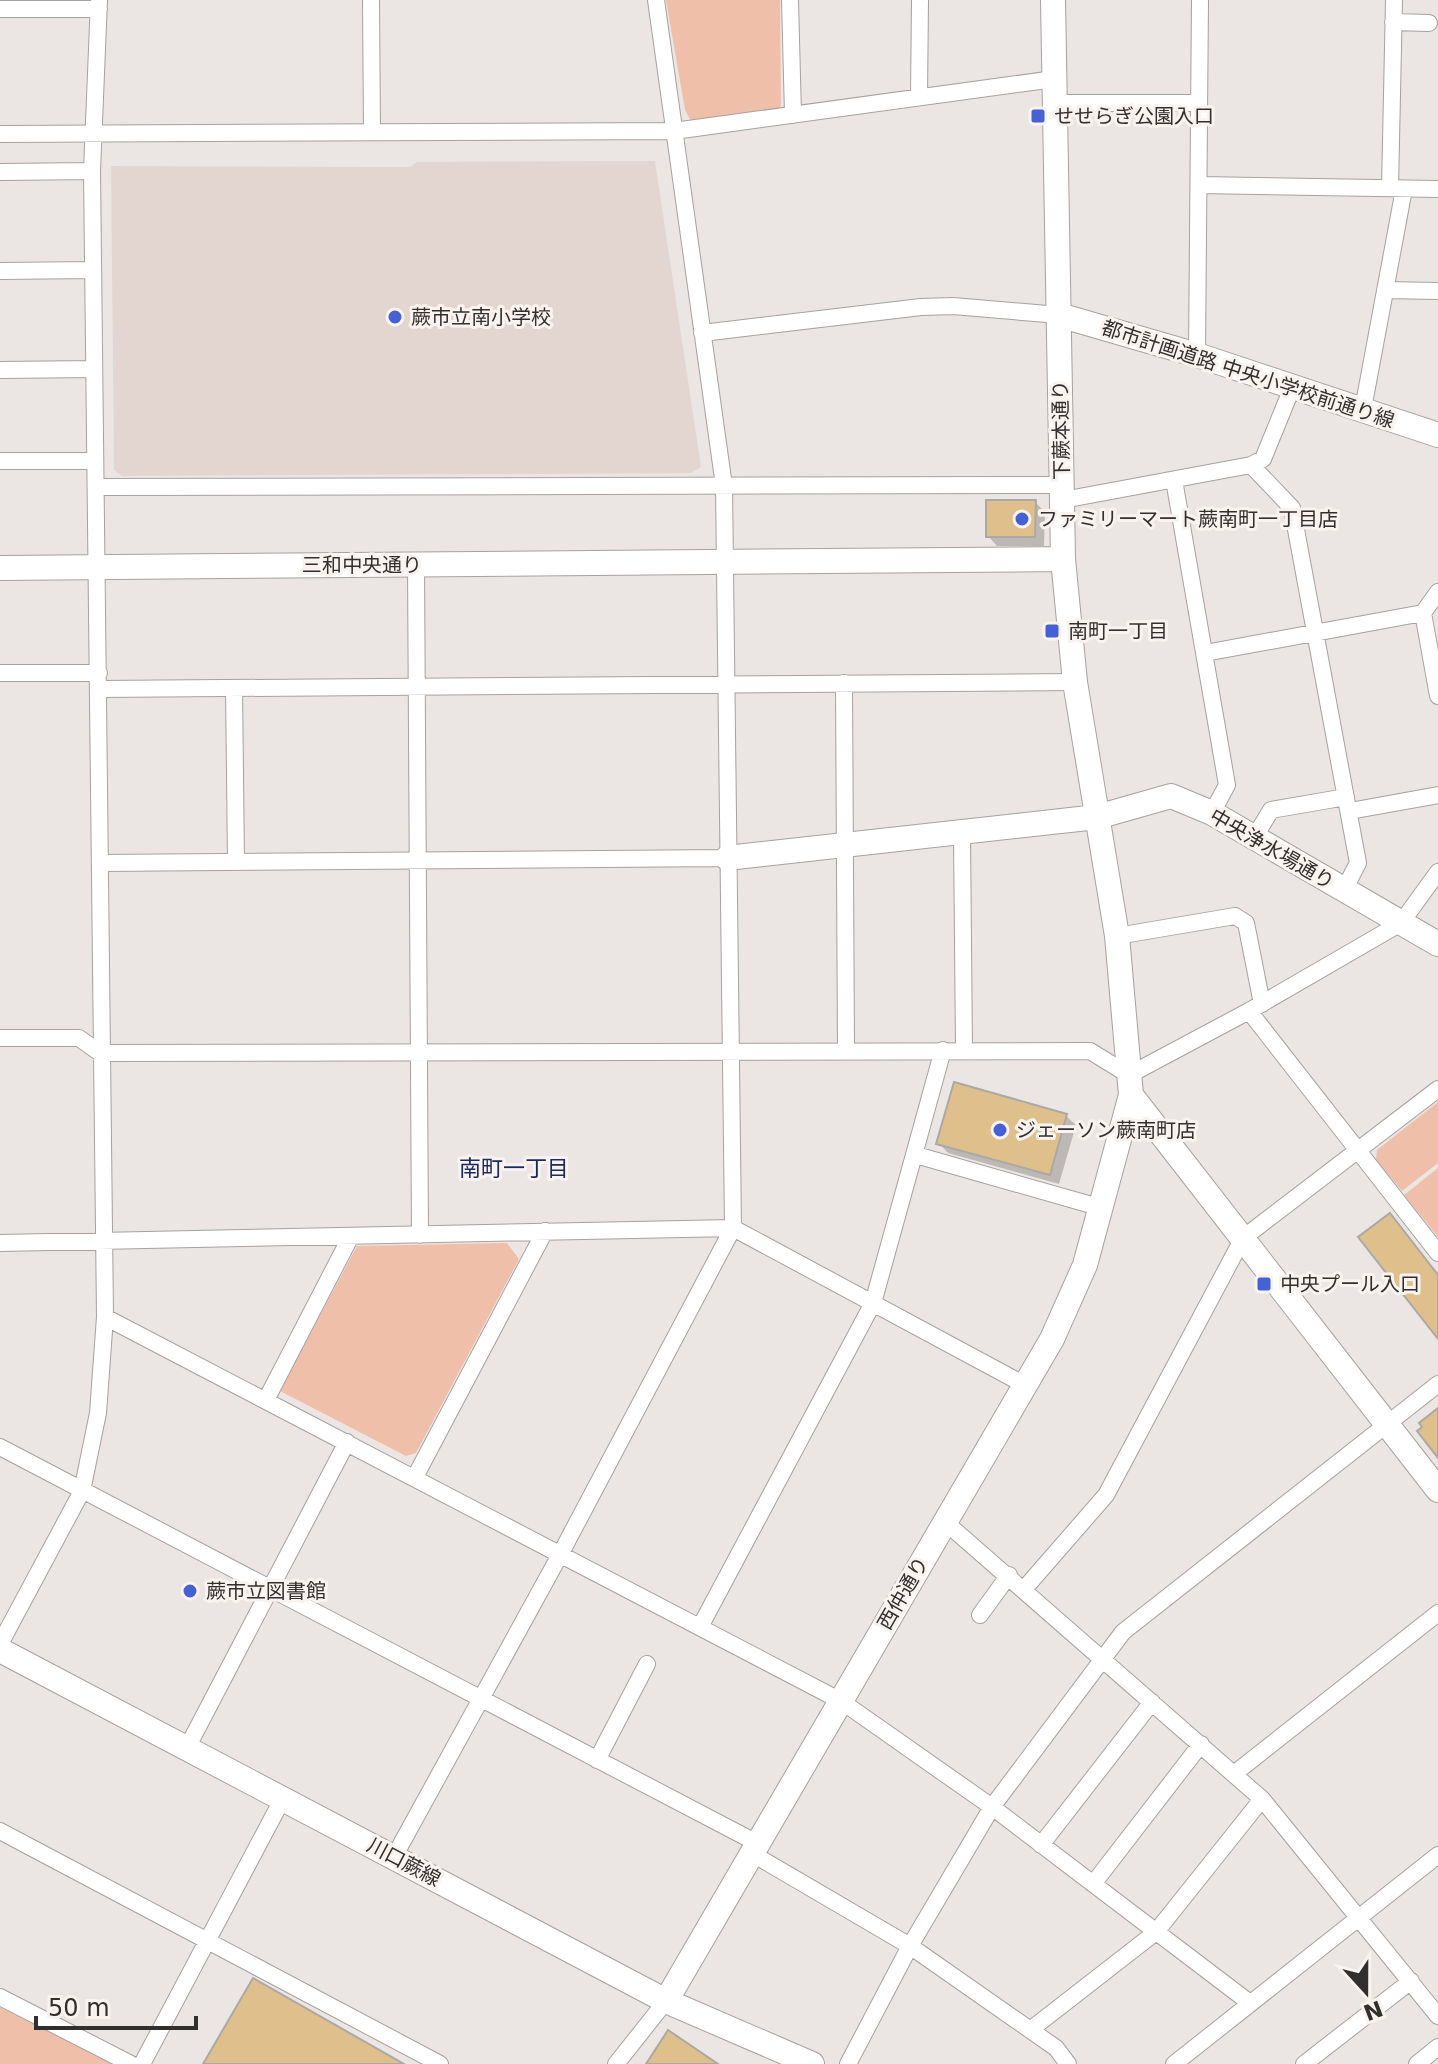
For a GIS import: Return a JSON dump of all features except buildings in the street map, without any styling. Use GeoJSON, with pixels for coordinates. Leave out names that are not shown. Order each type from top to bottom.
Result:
{"type":"FeatureCollection","features":[{"type":"Feature","properties":{"kind":"street"},"geometry":{"type":"LineString","coordinates":[[371,0],[372,132]]}},
{"type":"Feature","properties":{"kind":"street"},"geometry":{"type":"LineString","coordinates":[[394,1857],[561,1553],[733,1228],[724,684],[724,486],[656,0]]}},
{"type":"Feature","properties":{"kind":"street"},"geometry":{"type":"LineString","coordinates":[[790,0],[793,115]]}},
{"type":"Feature","properties":{"kind":"street"},"geometry":{"type":"LineString","coordinates":[[919,97],[920,0]]}},
{"type":"Feature","properties":{"kind":"street","name":"下蕨本通り"},"geometry":{"type":"LineString","coordinates":[[1053,0],[1063,559],[1075,682],[1117,936],[1130,1085]]}},
{"type":"Feature","properties":{"kind":"street"},"geometry":{"type":"LineString","coordinates":[[1197,355],[1200,0]]}},
{"type":"Feature","properties":{"kind":"street"},"geometry":{"type":"LineString","coordinates":[[1363,409],[1385,290],[1397,188],[1394,0]]}},
{"type":"Feature","properties":{"kind":"street"},"geometry":{"type":"LineString","coordinates":[[0,9],[99,4],[92,171],[105,1317],[98,1413],[82,1491],[0,1647]]}},
{"type":"Feature","properties":{"kind":"street"},"geometry":{"type":"LineString","coordinates":[[1393,22],[1429,23]]}},
{"type":"Feature","properties":{"kind":"street"},"geometry":{"type":"LineString","coordinates":[[0,134],[674,131],[919,97],[1054,91],[1199,103]]}},
{"type":"Feature","properties":{"kind":"street"},"geometry":{"type":"LineString","coordinates":[[0,172],[92,171]]}},
{"type":"Feature","properties":{"kind":"street"},"geometry":{"type":"LineString","coordinates":[[1200,185],[1438,189]]}},
{"type":"Feature","properties":{"kind":"street"},"geometry":{"type":"LineString","coordinates":[[0,271],[93,270]]}},
{"type":"Feature","properties":{"kind":"street"},"geometry":{"type":"LineString","coordinates":[[1385,290],[1438,291]]}},
{"type":"Feature","properties":{"kind":"street"},"geometry":{"type":"LineString","coordinates":[[702,333],[921,307],[953,306],[1059,315]]}},
{"type":"Feature","properties":{"kind":"street","name":"都市計画道路 中央小学校前通り線"},"geometry":{"type":"LineString","coordinates":[[1059,315],[1197,355],[1438,435]]}},
{"type":"Feature","properties":{"kind":"street"},"geometry":{"type":"LineString","coordinates":[[0,370],[94,369]]}},
{"type":"Feature","properties":{"kind":"street"},"geometry":{"type":"LineString","coordinates":[[97,487],[724,486],[1063,493],[1174,480],[1251,465],[1263,459],[1292,388]]}},
{"type":"Feature","properties":{"kind":"street"},"geometry":{"type":"LineString","coordinates":[[0,461],[95,461]]}},
{"type":"Feature","properties":{"kind":"street"},"geometry":{"type":"LineString","coordinates":[[1251,465],[1292,508],[1358,863],[1344,890]]}},
{"type":"Feature","properties":{"kind":"street"},"geometry":{"type":"LineString","coordinates":[[1174,480],[1227,785],[1212,813]]}},
{"type":"Feature","properties":{"kind":"street","name":"三和中央通り"},"geometry":{"type":"LineString","coordinates":[[0,568],[1063,559]]}},
{"type":"Feature","properties":{"kind":"street"},"geometry":{"type":"LineString","coordinates":[[416,565],[420,1235]]}},
{"type":"Feature","properties":{"kind":"street"},"geometry":{"type":"LineString","coordinates":[[1205,653],[1423,613],[1438,592]]}},
{"type":"Feature","properties":{"kind":"street"},"geometry":{"type":"LineString","coordinates":[[1423,613],[1438,696]]}},
{"type":"Feature","properties":{"kind":"street"},"geometry":{"type":"LineString","coordinates":[[0,673],[234,688],[1075,682]]}},
{"type":"Feature","properties":{"kind":"street"},"geometry":{"type":"LineString","coordinates":[[844,683],[846,1051]]}},
{"type":"Feature","properties":{"kind":"street"},"geometry":{"type":"LineString","coordinates":[[234,688],[236,862]]}},
{"type":"Feature","properties":{"kind":"street"},"geometry":{"type":"LineString","coordinates":[[1254,838],[1271,810],[1438,795]]}},
{"type":"Feature","properties":{"kind":"street","name":"中央浄水場通り"},"geometry":{"type":"LineString","coordinates":[[727,858],[1097,817],[1171,796],[1212,813],[1438,944]]}},
{"type":"Feature","properties":{"kind":"street"},"geometry":{"type":"LineString","coordinates":[[962,834],[964,1049]]}},
{"type":"Feature","properties":{"kind":"street"},"geometry":{"type":"LineString","coordinates":[[100,863],[727,858]]}},
{"type":"Feature","properties":{"kind":"street"},"geometry":{"type":"LineString","coordinates":[[1130,1085],[1401,923],[1438,872]]}},
{"type":"Feature","properties":{"kind":"street"},"geometry":{"type":"LineString","coordinates":[[1117,936],[1235,916],[1246,923],[1256,1008],[1359,1151],[1438,1253]]}},
{"type":"Feature","properties":{"kind":"street"},"geometry":{"type":"LineString","coordinates":[[0,1038],[79,1038],[100,1053],[1090,1051],[1130,1085],[1243,1238],[1438,1490]]}},
{"type":"Feature","properties":{"kind":"street"},"geometry":{"type":"LineString","coordinates":[[700,1627],[873,1303],[943,1050]]}},
{"type":"Feature","properties":{"kind":"street","name":"西仲通り"},"geometry":{"type":"LineString","coordinates":[[616,2064],[666,2001],[1052,1339],[1085,1265],[1102,1208],[1130,1085]]}},
{"type":"Feature","properties":{"kind":"street"},"geometry":{"type":"LineString","coordinates":[[1025,1588],[1106,1495],[1243,1238],[1438,1089]]}},
{"type":"Feature","properties":{"kind":"street"},"geometry":{"type":"LineString","coordinates":[[916,1155],[1102,1208]]}},
{"type":"Feature","properties":{"kind":"street"},"geometry":{"type":"LineString","coordinates":[[0,1243],[733,1228],[1025,1385]]}},
{"type":"Feature","properties":{"kind":"street"},"geometry":{"type":"LineString","coordinates":[[415,1477],[545,1231]]}},
{"type":"Feature","properties":{"kind":"street"},"geometry":{"type":"LineString","coordinates":[[266,1400],[351,1236]]}},
{"type":"Feature","properties":{"kind":"street"},"geometry":{"type":"LineString","coordinates":[[105,1317],[841,1701],[992,1807],[1250,2003]]}},
{"type":"Feature","properties":{"kind":"street"},"geometry":{"type":"LineString","coordinates":[[848,2064],[910,1946],[992,1807],[1123,1632],[1438,1384]]}},
{"type":"Feature","properties":{"kind":"street"},"geometry":{"type":"LineString","coordinates":[[187,1748],[347,1442]]}},
{"type":"Feature","properties":{"kind":"street"},"geometry":{"type":"LineString","coordinates":[[0,1447],[597,1760],[754,1848],[910,1946],[1056,2048],[1068,2064]]}},
{"type":"Feature","properties":{"kind":"street"},"geometry":{"type":"LineString","coordinates":[[944,1521],[1025,1588],[1102,1660],[1262,1799],[1360,1916],[1438,2016]]}},
{"type":"Feature","properties":{"kind":"street"},"geometry":{"type":"LineString","coordinates":[[980,1615],[1009,1575]]}},
{"type":"Feature","properties":{"kind":"street"},"geometry":{"type":"LineString","coordinates":[[1235,1773],[1438,1613]]}},
{"type":"Feature","properties":{"kind":"street","name":"川口蕨線"},"geometry":{"type":"LineString","coordinates":[[0,1647],[666,2001],[812,2064]]}},
{"type":"Feature","properties":{"kind":"street"},"geometry":{"type":"LineString","coordinates":[[597,1760],[647,1664]]}},
{"type":"Feature","properties":{"kind":"street"},"geometry":{"type":"LineString","coordinates":[[1041,1845],[1152,1702]]}},
{"type":"Feature","properties":{"kind":"street"},"geometry":{"type":"LineString","coordinates":[[1093,1884],[1201,1744]]}},
{"type":"Feature","properties":{"kind":"street"},"geometry":{"type":"LineString","coordinates":[[142,2064],[283,1798]]}},
{"type":"Feature","properties":{"kind":"street"},"geometry":{"type":"LineString","coordinates":[[1030,2030],[1156,1932],[1262,1799]]}},
{"type":"Feature","properties":{"kind":"street"},"geometry":{"type":"LineString","coordinates":[[0,1831],[440,2064]]}},
{"type":"Feature","properties":{"kind":"street"},"geometry":{"type":"LineString","coordinates":[[1174,2064],[1360,1916],[1435,1864]]}},
{"type":"Feature","properties":{"kind":"street"},"geometry":{"type":"LineString","coordinates":[[1304,2064],[1411,1981]]}},
{"type":"Feature","properties":{"kind":"street"},"geometry":{"type":"LineString","coordinates":[[0,1997],[131,2064]]}},
{"type":"Feature","properties":{"kind":"street"},"geometry":{"type":"LineString","coordinates":[[1417,2064],[1438,2047]]}},
{"type":"Feature","properties":{"kind":"shaded area"},"geometry":{"type":"Polygon","coordinates":[[[666,0],[780,0],[781,105],[778,111],[691,121],[685,110],[666,0]]]}},
{"type":"Feature","properties":{"kind":"shaded area","name":"蕨市立南小学校"},"geometry":{"type":"Polygon","coordinates":[[[655,161],[701,467],[691,473],[122,476],[114,470],[111,166],[410,167],[417,162],[655,161]]]}},
{"type":"Feature","properties":{"kind":"shaded area"},"geometry":{"type":"Polygon","coordinates":[[[1438,1102],[1438,1163],[1402,1191],[1376,1160],[1377,1150],[1438,1102]]]}},
{"type":"Feature","properties":{"kind":"shaded area"},"geometry":{"type":"Polygon","coordinates":[[[1438,1168],[1438,1237],[1404,1195],[1438,1168]]]}},
{"type":"Feature","properties":{"kind":"shaded area"},"geometry":{"type":"Polygon","coordinates":[[[507,1243],[519,1259],[416,1453],[406,1456],[280,1391],[357,1246],[507,1243]]]}},
{"type":"Feature","properties":{"kind":"shaded area"},"geometry":{"type":"Polygon","coordinates":[[[0,2007],[115,2064],[0,2064],[0,2007]]]}},
{"type":"Feature","properties":{"kind":"place","name":"せせらぎ公園入口"},"geometry":{"type":"Point","coordinates":[1038,116]}},
{"type":"Feature","properties":{"kind":"place","name":"蕨市立南小学校"},"geometry":{"type":"Point","coordinates":[395,317]}},
{"type":"Feature","properties":{"kind":"place","name":"ファミリーマート蕨南町一丁目店"},"geometry":{"type":"Point","coordinates":[1022,519]}},
{"type":"Feature","properties":{"kind":"place","name":"南町一丁目"},"geometry":{"type":"Point","coordinates":[1052,631]}},
{"type":"Feature","properties":{"kind":"place","name":"ジェーソン蕨南町店"},"geometry":{"type":"Point","coordinates":[1000,1130]}},
{"type":"Feature","properties":{"kind":"place","name":"中央プール入口"},"geometry":{"type":"Point","coordinates":[1264,1284]}},
{"type":"Feature","properties":{"kind":"place","name":"蕨市立図書館"},"geometry":{"type":"Point","coordinates":[190,1591]}},
{"type":"Feature","properties":{"kind":"district","name":"南町一丁目"},"geometry":{"type":"Point","coordinates":[514,1168]}}]}
